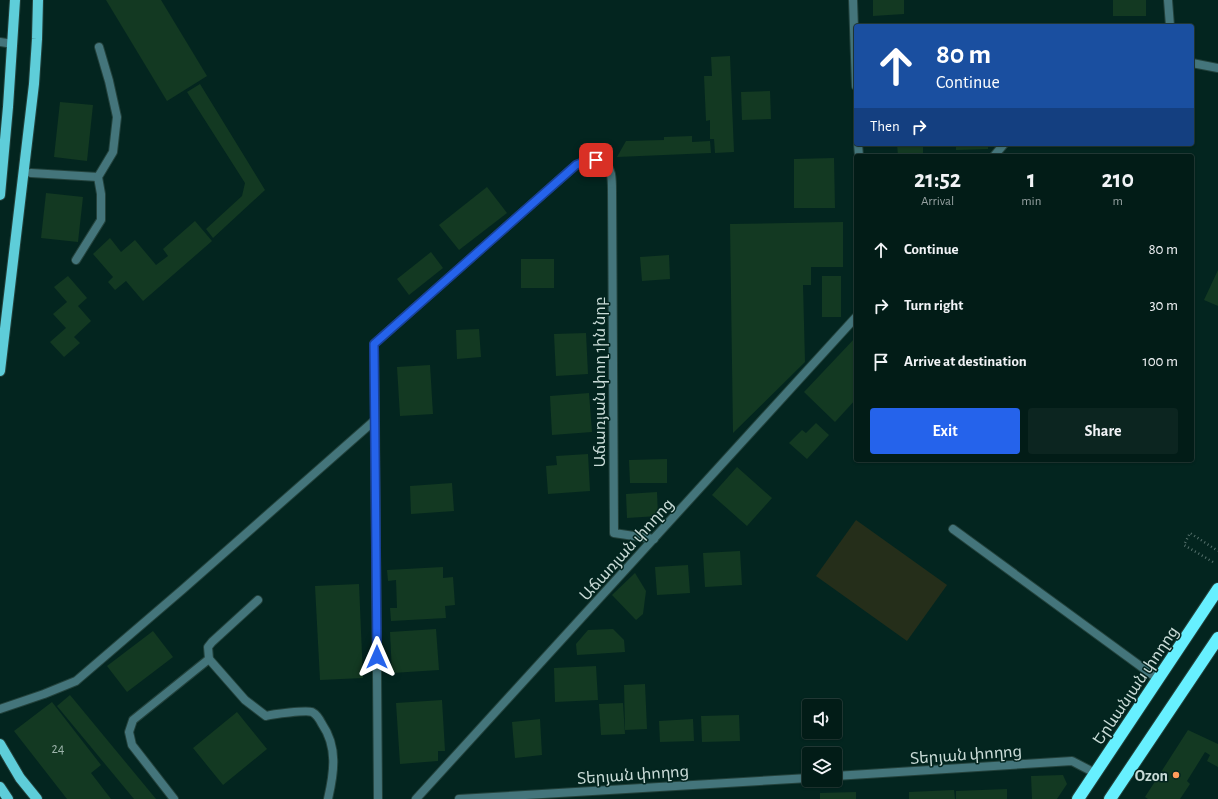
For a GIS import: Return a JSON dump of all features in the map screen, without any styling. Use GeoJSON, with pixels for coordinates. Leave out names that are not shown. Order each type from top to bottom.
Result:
{"type":"FeatureCollection","features":[{"type":"Feature","properties":{"kind":"highway","name":"Երևանյան փողոց"},"geometry":{"type":"LineString","coordinates":[[1078,799],[1218,588]]}},
{"type":"Feature","properties":{"kind":"highway"},"geometry":{"type":"LineString","coordinates":[[1110,799],[1218,638]]}},
{"type":"Feature","properties":{"kind":"main road"},"geometry":{"type":"LineString","coordinates":[[0,195],[16,0]]}},
{"type":"Feature","properties":{"kind":"main road"},"geometry":{"type":"LineString","coordinates":[[0,371],[34,84],[38,0]]}},
{"type":"Feature","properties":{"kind":"main road"},"geometry":{"type":"LineString","coordinates":[[0,744],[20,778],[37,799]]}},
{"type":"Feature","properties":{"kind":"main road"},"geometry":{"type":"LineString","coordinates":[[0,788],[8,799]]}},
{"type":"Feature","properties":{"kind":"street"},"geometry":{"type":"LineString","coordinates":[[853,0],[854,29]]}},
{"type":"Feature","properties":{"kind":"street"},"geometry":{"type":"LineString","coordinates":[[1168,0],[1170,24]]}},
{"type":"Feature","properties":{"kind":"street"},"geometry":{"type":"LineString","coordinates":[[0,42],[13,44]]}},
{"type":"Feature","properties":{"kind":"street"},"geometry":{"type":"LineString","coordinates":[[76,260],[101,220],[101,194],[98,177],[113,152],[117,117],[99,47]]}},
{"type":"Feature","properties":{"kind":"street"},"geometry":{"type":"LineString","coordinates":[[1194,63],[1218,68]]}},
{"type":"Feature","properties":{"kind":"street"},"geometry":{"type":"LineString","coordinates":[[996,154],[1002,146]]}},
{"type":"Feature","properties":{"kind":"street","name":"Աճառյան փող 1ին նրբ"},"geometry":{"type":"LineString","coordinates":[[375,420],[374,344],[576,165],[586,161],[596,160],[605,164],[611,173],[612,191],[614,533],[654,539]]}},
{"type":"Feature","properties":{"kind":"street"},"geometry":{"type":"LineString","coordinates":[[30,173],[98,177]]}},
{"type":"Feature","properties":{"kind":"street","name":"Աճառյան փողոց"},"geometry":{"type":"LineString","coordinates":[[416,799],[854,319]]}},
{"type":"Feature","properties":{"kind":"street"},"geometry":{"type":"LineString","coordinates":[[0,709],[76,681],[375,420]]}},
{"type":"Feature","properties":{"kind":"street"},"geometry":{"type":"LineString","coordinates":[[375,420],[378,799]]}},
{"type":"Feature","properties":{"kind":"street"},"geometry":{"type":"LineString","coordinates":[[953,529],[1158,679]]}},
{"type":"Feature","properties":{"kind":"street"},"geometry":{"type":"LineString","coordinates":[[258,600],[212,642],[208,647],[209,659],[245,700],[266,716],[312,712],[319,718],[330,740],[334,759],[328,799]]}},
{"type":"Feature","properties":{"kind":"street"},"geometry":{"type":"LineString","coordinates":[[174,799],[132,745],[129,732],[133,720],[209,659]]}},
{"type":"Feature","properties":{"kind":"street","name":"Տերյան փողոց"},"geometry":{"type":"LineString","coordinates":[[842,776],[1072,761],[1095,773]]}},
{"type":"Feature","properties":{"kind":"street","name":"Տերյան փողոց"},"geometry":{"type":"LineString","coordinates":[[460,799],[802,778]]}},
{"type":"Feature","properties":{"kind":"path"},"geometry":{"type":"LineString","coordinates":[[1213,562],[1184,545],[1190,533],[1218,551]]}},
{"type":"Feature","properties":{"kind":"green space"},"geometry":{"type":"Polygon","coordinates":[[[856,520],[947,585],[907,641],[816,576],[856,520]]]}},
{"type":"Feature","properties":{"kind":"building"},"geometry":{"type":"Polygon","coordinates":[[[106,0],[161,0],[207,76],[167,101],[106,0]]]}},
{"type":"Feature","properties":{"kind":"building"},"geometry":{"type":"Polygon","coordinates":[[[873,0],[904,0],[904,14],[873,16],[873,0]]]}},
{"type":"Feature","properties":{"kind":"building"},"geometry":{"type":"Polygon","coordinates":[[[1113,0],[1146,0],[1146,16],[1113,16],[1113,0]]]}},
{"type":"Feature","properties":{"kind":"building"},"geometry":{"type":"Polygon","coordinates":[[[730,56],[734,152],[715,153],[714,139],[710,139],[710,120],[706,121],[704,76],[712,76],[711,57],[730,56]]]}},
{"type":"Feature","properties":{"kind":"building"},"geometry":{"type":"Polygon","coordinates":[[[200,84],[265,190],[213,238],[206,229],[242,196],[245,183],[187,92],[200,84]]]}},
{"type":"Feature","properties":{"kind":"building"},"geometry":{"type":"Polygon","coordinates":[[[770,91],[771,119],[742,120],[741,92],[770,91]]]}},
{"type":"Feature","properties":{"kind":"building"},"geometry":{"type":"Polygon","coordinates":[[[60,102],[93,105],[87,161],[54,157],[60,102]]]}},
{"type":"Feature","properties":{"kind":"building"},"geometry":{"type":"Polygon","coordinates":[[[692,136],[692,142],[710,141],[711,153],[617,157],[626,141],[664,140],[664,137],[692,136]]]}},
{"type":"Feature","properties":{"kind":"building"},"geometry":{"type":"Polygon","coordinates":[[[897,146],[923,146],[923,154],[898,154],[897,146]]]}},
{"type":"Feature","properties":{"kind":"building"},"geometry":{"type":"Polygon","coordinates":[[[956,146],[988,146],[988,149],[956,150],[956,146]]]}},
{"type":"Feature","properties":{"kind":"building"},"geometry":{"type":"Polygon","coordinates":[[[834,158],[835,208],[794,208],[794,159],[834,158]]]}},
{"type":"Feature","properties":{"kind":"building"},"geometry":{"type":"Polygon","coordinates":[[[487,187],[507,213],[459,250],[439,225],[487,187]]]}},
{"type":"Feature","properties":{"kind":"building"},"geometry":{"type":"Polygon","coordinates":[[[46,193],[83,197],[78,242],[41,238],[46,193]]]}},
{"type":"Feature","properties":{"kind":"building"},"geometry":{"type":"Polygon","coordinates":[[[195,221],[212,241],[143,301],[126,281],[115,290],[108,282],[113,277],[93,254],[110,238],[121,252],[135,240],[156,265],[168,256],[163,249],[195,221]]]}},
{"type":"Feature","properties":{"kind":"building"},"geometry":{"type":"Polygon","coordinates":[[[843,222],[843,267],[811,267],[811,285],[803,285],[805,362],[733,433],[730,224],[843,222]]]}},
{"type":"Feature","properties":{"kind":"building"},"geometry":{"type":"Polygon","coordinates":[[[431,252],[443,268],[409,295],[397,279],[431,252]]]}},
{"type":"Feature","properties":{"kind":"building"},"geometry":{"type":"Polygon","coordinates":[[[669,255],[670,279],[642,281],[640,257],[669,255]]]}},
{"type":"Feature","properties":{"kind":"building"},"geometry":{"type":"Polygon","coordinates":[[[521,259],[554,259],[554,288],[521,288],[521,259]]]}},
{"type":"Feature","properties":{"kind":"building"},"geometry":{"type":"Polygon","coordinates":[[[1218,270],[1218,306],[1204,300],[1218,270]]]}},
{"type":"Feature","properties":{"kind":"building"},"geometry":{"type":"Polygon","coordinates":[[[68,276],[87,298],[78,306],[91,321],[74,337],[80,343],[64,357],[50,342],[66,328],[53,314],[67,302],[54,287],[68,276]]]}},
{"type":"Feature","properties":{"kind":"building"},"geometry":{"type":"Polygon","coordinates":[[[822,276],[841,276],[841,317],[822,317],[822,276]]]}},
{"type":"Feature","properties":{"kind":"building"},"geometry":{"type":"Polygon","coordinates":[[[479,329],[481,357],[457,359],[456,330],[479,329]]]}},
{"type":"Feature","properties":{"kind":"building"},"geometry":{"type":"Polygon","coordinates":[[[586,333],[588,374],[556,376],[554,334],[586,333]]]}},
{"type":"Feature","properties":{"kind":"building"},"geometry":{"type":"Polygon","coordinates":[[[854,339],[854,401],[835,422],[804,392],[854,339]]]}},
{"type":"Feature","properties":{"kind":"building"},"geometry":{"type":"Polygon","coordinates":[[[430,365],[433,414],[400,416],[397,367],[430,365]]]}},
{"type":"Feature","properties":{"kind":"building"},"geometry":{"type":"Polygon","coordinates":[[[589,393],[592,432],[552,435],[550,396],[589,393]]]}},
{"type":"Feature","properties":{"kind":"building"},"geometry":{"type":"Polygon","coordinates":[[[816,423],[829,435],[807,459],[789,443],[802,430],[806,433],[816,423]]]}},
{"type":"Feature","properties":{"kind":"building"},"geometry":{"type":"Polygon","coordinates":[[[588,454],[590,491],[548,494],[546,466],[557,465],[556,456],[588,454]]]}},
{"type":"Feature","properties":{"kind":"building"},"geometry":{"type":"Polygon","coordinates":[[[667,459],[667,483],[630,483],[629,460],[667,459]]]}},
{"type":"Feature","properties":{"kind":"building"},"geometry":{"type":"Polygon","coordinates":[[[737,467],[772,498],[747,526],[712,495],[737,467]]]}},
{"type":"Feature","properties":{"kind":"building"},"geometry":{"type":"Polygon","coordinates":[[[452,483],[454,511],[411,514],[410,486],[452,483]]]}},
{"type":"Feature","properties":{"kind":"building"},"geometry":{"type":"Polygon","coordinates":[[[657,492],[658,516],[627,518],[626,494],[657,492]]]}},
{"type":"Feature","properties":{"kind":"building"},"geometry":{"type":"Polygon","coordinates":[[[740,551],[742,585],[705,587],[703,553],[740,551]]]}},
{"type":"Feature","properties":{"kind":"building"},"geometry":{"type":"Polygon","coordinates":[[[688,565],[690,593],[657,595],[655,567],[688,565]]]}},
{"type":"Feature","properties":{"kind":"building"},"geometry":{"type":"Polygon","coordinates":[[[443,567],[443,578],[453,577],[455,605],[445,606],[446,618],[391,621],[390,608],[397,608],[396,580],[388,581],[387,570],[443,567]]]}},
{"type":"Feature","properties":{"kind":"building"},"geometry":{"type":"Polygon","coordinates":[[[635,573],[646,591],[643,614],[636,620],[612,595],[635,573]]]}},
{"type":"Feature","properties":{"kind":"building"},"geometry":{"type":"Polygon","coordinates":[[[359,584],[363,678],[320,680],[315,586],[359,584]]]}},
{"type":"Feature","properties":{"kind":"building"},"geometry":{"type":"Polygon","coordinates":[[[436,629],[439,670],[392,673],[390,632],[436,629]]]}},
{"type":"Feature","properties":{"kind":"building"},"geometry":{"type":"Polygon","coordinates":[[[613,629],[624,640],[625,652],[577,655],[576,644],[588,630],[613,629]]]}},
{"type":"Feature","properties":{"kind":"building"},"geometry":{"type":"Polygon","coordinates":[[[153,631],[173,657],[127,692],[107,666],[153,631]]]}},
{"type":"Feature","properties":{"kind":"building"},"geometry":{"type":"Polygon","coordinates":[[[596,666],[598,700],[555,702],[554,668],[596,666]]]}},
{"type":"Feature","properties":{"kind":"building"},"geometry":{"type":"Polygon","coordinates":[[[645,684],[647,729],[625,730],[624,685],[645,684]]]}},
{"type":"Feature","properties":{"kind":"building"},"geometry":{"type":"Polygon","coordinates":[[[70,695],[156,799],[134,799],[57,706],[70,695]]]}},
{"type":"Feature","properties":{"kind":"building"},"geometry":{"type":"Polygon","coordinates":[[[442,700],[445,751],[438,751],[438,761],[400,764],[396,703],[442,700]]]}},
{"type":"Feature","properties":{"kind":"building"},"geometry":{"type":"Polygon","coordinates":[[[52,702],[101,765],[91,773],[111,799],[67,799],[14,731],[52,702]]]}},
{"type":"Feature","properties":{"kind":"building"},"geometry":{"type":"Polygon","coordinates":[[[623,703],[625,734],[601,735],[599,704],[623,703]]]}},
{"type":"Feature","properties":{"kind":"building"},"geometry":{"type":"Polygon","coordinates":[[[237,712],[267,749],[223,785],[193,748],[237,712]]]}},
{"type":"Feature","properties":{"kind":"building"},"geometry":{"type":"Polygon","coordinates":[[[739,715],[740,741],[702,742],[701,716],[739,715]]]}},
{"type":"Feature","properties":{"kind":"building"},"geometry":{"type":"Polygon","coordinates":[[[540,719],[542,755],[515,758],[512,722],[540,719]]]}},
{"type":"Feature","properties":{"kind":"building"},"geometry":{"type":"Polygon","coordinates":[[[693,719],[694,741],[660,742],[659,721],[693,719]]]}},
{"type":"Feature","properties":{"kind":"building"},"geometry":{"type":"Polygon","coordinates":[[[1188,730],[1218,744],[1218,767],[1207,761],[1210,755],[1205,752],[1187,781],[1190,784],[1180,799],[1148,799],[1145,797],[1188,730]]]}},
{"type":"Feature","properties":{"kind":"building"},"geometry":{"type":"Polygon","coordinates":[[[1063,775],[1067,784],[1057,799],[1032,799],[1031,776],[1063,775]]]}},
{"type":"Feature","properties":{"kind":"building"},"geometry":{"type":"Polygon","coordinates":[[[1007,789],[1007,799],[956,799],[956,791],[1007,789]]]}},
{"type":"Feature","properties":{"kind":"building"},"geometry":{"type":"Polygon","coordinates":[[[954,790],[955,799],[909,799],[909,792],[954,790]]]}},
{"type":"Feature","properties":{"kind":"building"},"geometry":{"type":"Polygon","coordinates":[[[856,792],[856,799],[820,799],[820,793],[856,792]]]}},
{"type":"Feature","properties":{"kind":"place","name":"Ozon"},"geometry":{"type":"Point","coordinates":[1176,775]}},
{"type":"Feature","properties":{"kind":"route"},"geometry":{"type":"LineString","coordinates":[[377,657],[374,344],[576,165],[586,161],[596,160]]}}]}
